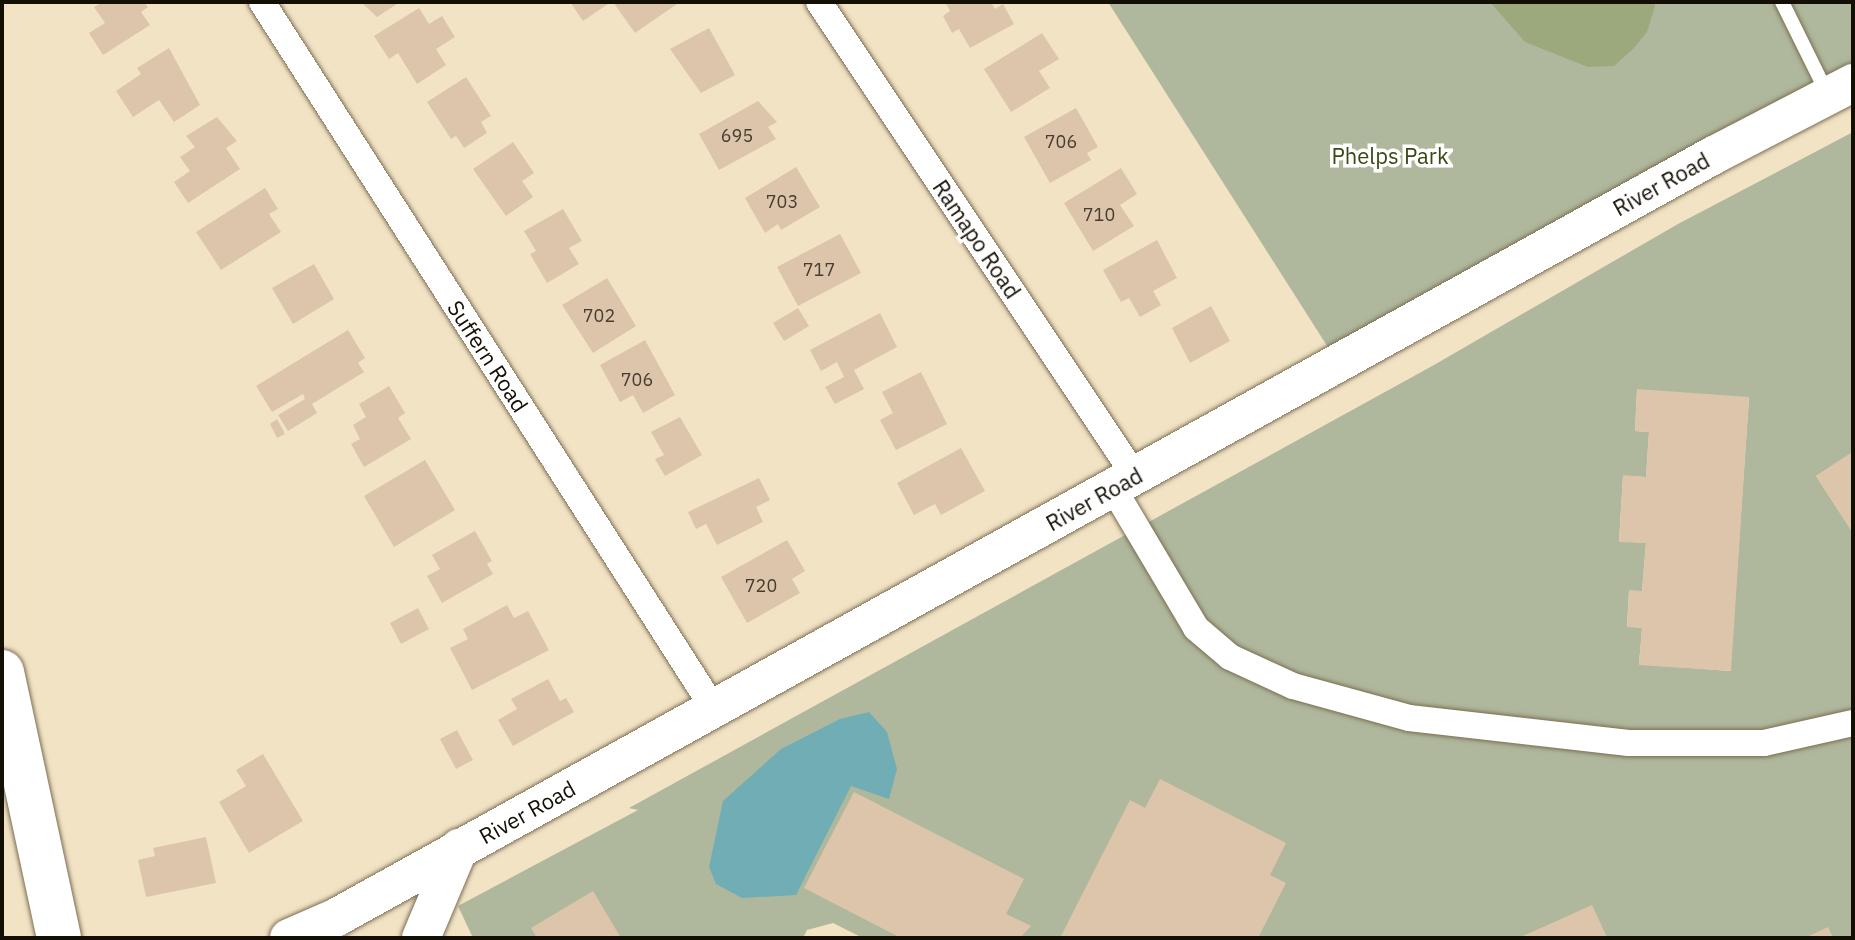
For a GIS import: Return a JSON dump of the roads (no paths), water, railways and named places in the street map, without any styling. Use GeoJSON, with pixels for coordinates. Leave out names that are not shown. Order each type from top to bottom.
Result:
{"type":"FeatureCollection","features":[{"type":"Feature","properties":{"kind":"highway"},"geometry":{"type":"LineString","coordinates":[[2,672],[42,842],[59,938]]}},
{"type":"Feature","properties":{"kind":"main road","name":"River Road"},"geometry":{"type":"LineString","coordinates":[[291,938],[343,927],[459,848],[1840,89]]}},
{"type":"Feature","properties":{"kind":"main road"},"geometry":{"type":"LineString","coordinates":[[421,938],[459,848]]}},
{"type":"Feature","properties":{"kind":"street","name":"Suffern Road"},"geometry":{"type":"LineString","coordinates":[[262,2],[714,709]]}},
{"type":"Feature","properties":{"kind":"street","name":"Ramapo Road"},"geometry":{"type":"LineString","coordinates":[[819,2],[1124,482],[1196,628],[1230,657],[1306,690],[1409,718],[1629,743],[1764,743],[1853,723]]}},
{"type":"Feature","properties":{"kind":"lane"},"geometry":{"type":"LineString","coordinates":[[1782,2],[1840,89]]}},
{"type":"Feature","properties":{"kind":"water"},"geometry":{"type":"Polygon","coordinates":[[[869,712],[887,732],[897,769],[889,799],[851,786],[796,895],[742,898],[716,884],[709,867],[723,801],[781,749],[840,719],[869,712]]]}},
{"type":"Feature","properties":{"kind":"park label","name":"Phelps Park"},"geometry":{"type":"Point","coordinates":[1390,156]}}]}
